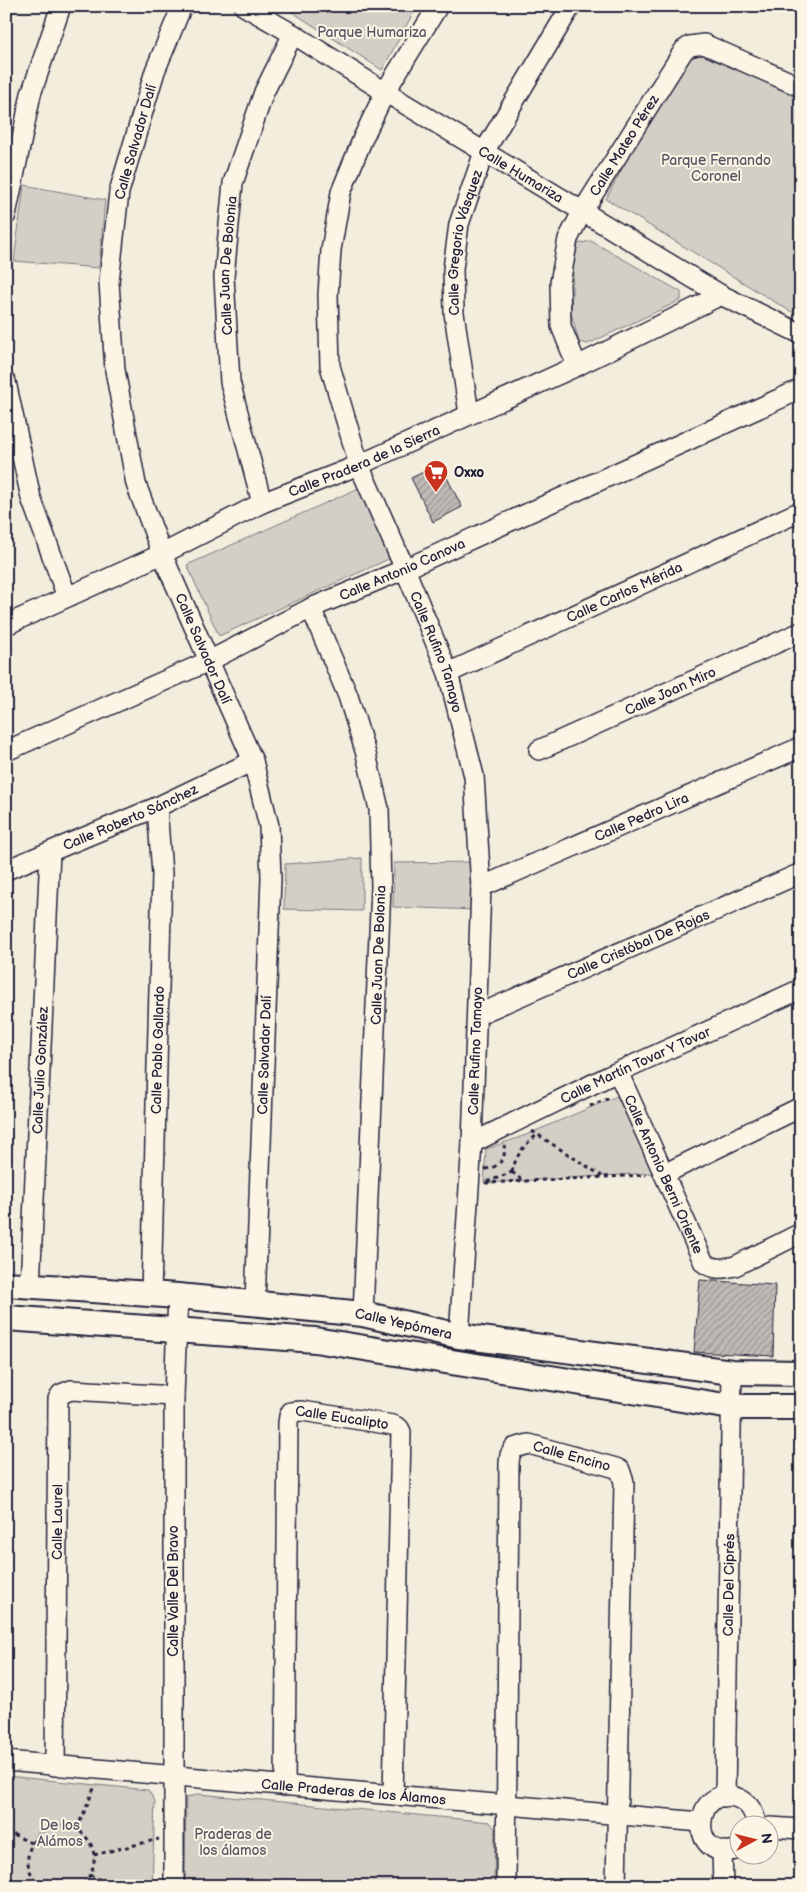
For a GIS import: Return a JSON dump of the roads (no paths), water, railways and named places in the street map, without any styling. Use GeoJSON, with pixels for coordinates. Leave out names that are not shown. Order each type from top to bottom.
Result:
{"type":"FeatureCollection","features":[{"type":"Feature","properties":{"kind":"main road","name":"Calle Yepómera"},"geometry":{"type":"LineString","coordinates":[[6,1284],[178,1296],[363,1314],[459,1336],[732,1372],[801,1373]]}},
{"type":"Feature","properties":{"kind":"main road","name":"Calle Yepómera"},"geometry":{"type":"LineString","coordinates":[[6,1318],[315,1340],[731,1406],[801,1407]]}},
{"type":"Feature","properties":{"kind":"street"},"geometry":{"type":"LineString","coordinates":[[6,215],[31,94],[61,6]]}},
{"type":"Feature","properties":{"kind":"street","name":"Calle Salvador Dalí"},"geometry":{"type":"LineString","coordinates":[[182,6],[155,71],[119,192],[109,282],[115,370],[136,484],[162,554],[253,761],[269,826],[271,878],[255,1304]]}},
{"type":"Feature","properties":{"kind":"street","name":"Calle Humariza"},"geometry":{"type":"LineString","coordinates":[[244,6],[721,295],[801,334]]}},
{"type":"Feature","properties":{"kind":"street","name":"Calle Rufino Tamayo"},"geometry":{"type":"LineString","coordinates":[[438,6],[385,92],[363,138],[341,192],[330,250],[328,295],[330,366],[359,465],[406,569],[448,673],[474,776],[481,887],[472,1143],[476,1184],[459,1336]]}},
{"type":"Feature","properties":{"kind":"street","name":"Calle Gregorio Vásquez"},"geometry":{"type":"LineString","coordinates":[[469,414],[454,312],[453,269],[460,224],[484,152],[571,6]]}},
{"type":"Feature","properties":{"kind":"street","name":"Calle Juan De Bolonia"},"geometry":{"type":"LineString","coordinates":[[262,503],[230,382],[224,277],[233,183],[264,92],[293,34]]}},
{"type":"Feature","properties":{"kind":"street","name":"Calle Mateo Pérez"},"geometry":{"type":"LineString","coordinates":[[577,366],[561,326],[560,283],[568,239],[582,212],[684,50],[690,46],[704,44],[801,87]]}},
{"type":"Feature","properties":{"kind":"street","name":"Calle Pradera de la Sierra"},"geometry":{"type":"LineString","coordinates":[[6,625],[162,554],[262,503],[359,465],[577,366],[721,295]]}},
{"type":"Feature","properties":{"kind":"street"},"geometry":{"type":"LineString","coordinates":[[6,382],[31,498],[67,597]]}},
{"type":"Feature","properties":{"kind":"street","name":"Calle Antonio Canova"},"geometry":{"type":"LineString","coordinates":[[6,751],[209,661],[311,608],[406,569],[801,389]]}},
{"type":"Feature","properties":{"kind":"street","name":"Calle Carlos Mérida"},"geometry":{"type":"LineString","coordinates":[[448,673],[801,511]]}},
{"type":"Feature","properties":{"kind":"street","name":"Calle Juan De Bolonia"},"geometry":{"type":"LineString","coordinates":[[311,608],[348,696],[366,754],[378,809],[381,887],[363,1314]]}},
{"type":"Feature","properties":{"kind":"street","name":"Calle Joan Miro"},"geometry":{"type":"LineString","coordinates":[[539,750],[801,632]]}},
{"type":"Feature","properties":{"kind":"street","name":"Calle Pedro Lira"},"geometry":{"type":"LineString","coordinates":[[481,887],[801,747]]}},
{"type":"Feature","properties":{"kind":"street","name":"Calle Roberto Sánchez"},"geometry":{"type":"LineString","coordinates":[[6,870],[157,807],[253,761]]}},
{"type":"Feature","properties":{"kind":"street","name":"Calle Pablo Gallardo"},"geometry":{"type":"LineString","coordinates":[[150,1295],[162,874],[157,807]]}},
{"type":"Feature","properties":{"kind":"street","name":"Calle Julio González"},"geometry":{"type":"LineString","coordinates":[[30,1286],[50,852]]}},
{"type":"Feature","properties":{"kind":"street","name":"Calle Cristóbal De Rojas"},"geometry":{"type":"LineString","coordinates":[[477,1015],[801,873]]}},
{"type":"Feature","properties":{"kind":"street","name":"Calle Martín Tovar Y Tovar"},"geometry":{"type":"LineString","coordinates":[[472,1143],[618,1072],[801,989]]}},
{"type":"Feature","properties":{"kind":"street","name":"Calle Antonio Berni Oriente"},"geometry":{"type":"LineString","coordinates":[[618,1072],[704,1263],[713,1268],[723,1269],[734,1266],[801,1233]]}},
{"type":"Feature","properties":{"kind":"street"},"geometry":{"type":"LineString","coordinates":[[664,1174],[801,1107]]}},
{"type":"Feature","properties":{"kind":"street","name":"Calle Valle Del Bravo"},"geometry":{"type":"LineString","coordinates":[[174,1886],[172,1776],[174,1396],[178,1296]]}},
{"type":"Feature","properties":{"kind":"street","name":"Calle Del Ciprés"},"geometry":{"type":"LineString","coordinates":[[725,1797],[732,1372]]}},
{"type":"Feature","properties":{"kind":"street","name":"Calle Laurel"},"geometry":{"type":"LineString","coordinates":[[55,1766],[58,1399],[61,1394],[71,1390],[174,1396]]}},
{"type":"Feature","properties":{"kind":"street","name":"Calle Eucalipto"},"geometry":{"type":"LineString","coordinates":[[284,1786],[288,1416],[291,1412],[302,1410],[392,1426],[399,1428],[401,1432],[393,1795]]}},
{"type":"Feature","properties":{"kind":"street","name":"Calle Encino"},"geometry":{"type":"LineString","coordinates":[[506,1886],[509,1463],[510,1455],[514,1448],[529,1444],[616,1468],[620,1470],[624,1482],[616,1886]]}},
{"type":"Feature","properties":{"kind":"street","name":"Calle Praderas de los Álamos"},"geometry":{"type":"LineString","coordinates":[[6,1761],[701,1822]]}},
{"type":"Feature","properties":{"kind":"street"},"geometry":{"type":"LineString","coordinates":[[730,1850],[708,1844],[704,1837],[701,1822],[703,1813],[708,1805],[716,1799],[725,1797],[741,1800],[748,1804],[753,1814]]}},
{"type":"Feature","properties":{"kind":"street"},"geometry":{"type":"LineString","coordinates":[[780,1828],[801,1829]]}},
{"type":"Feature","properties":{"kind":"street"},"geometry":{"type":"LineString","coordinates":[[723,1886],[730,1854]]}},
{"type":"Feature","properties":{"kind":"place","name":"Oxxo"},"geometry":{"type":"Point","coordinates":[436,493]}},
{"type":"Feature","properties":{"kind":"park label","name":"Parque Humariza"},"geometry":{"type":"Point","coordinates":[372,32]}},
{"type":"Feature","properties":{"kind":"park label","name":"Parque Fernando Coronel"},"geometry":{"type":"Point","coordinates":[716,168]}},
{"type":"Feature","properties":{"kind":"park label","name":"De los Alámos"},"geometry":{"type":"Point","coordinates":[60,1834]}},
{"type":"Feature","properties":{"kind":"park label","name":"Praderas de los álamos"},"geometry":{"type":"Point","coordinates":[233,1842]}}]}
